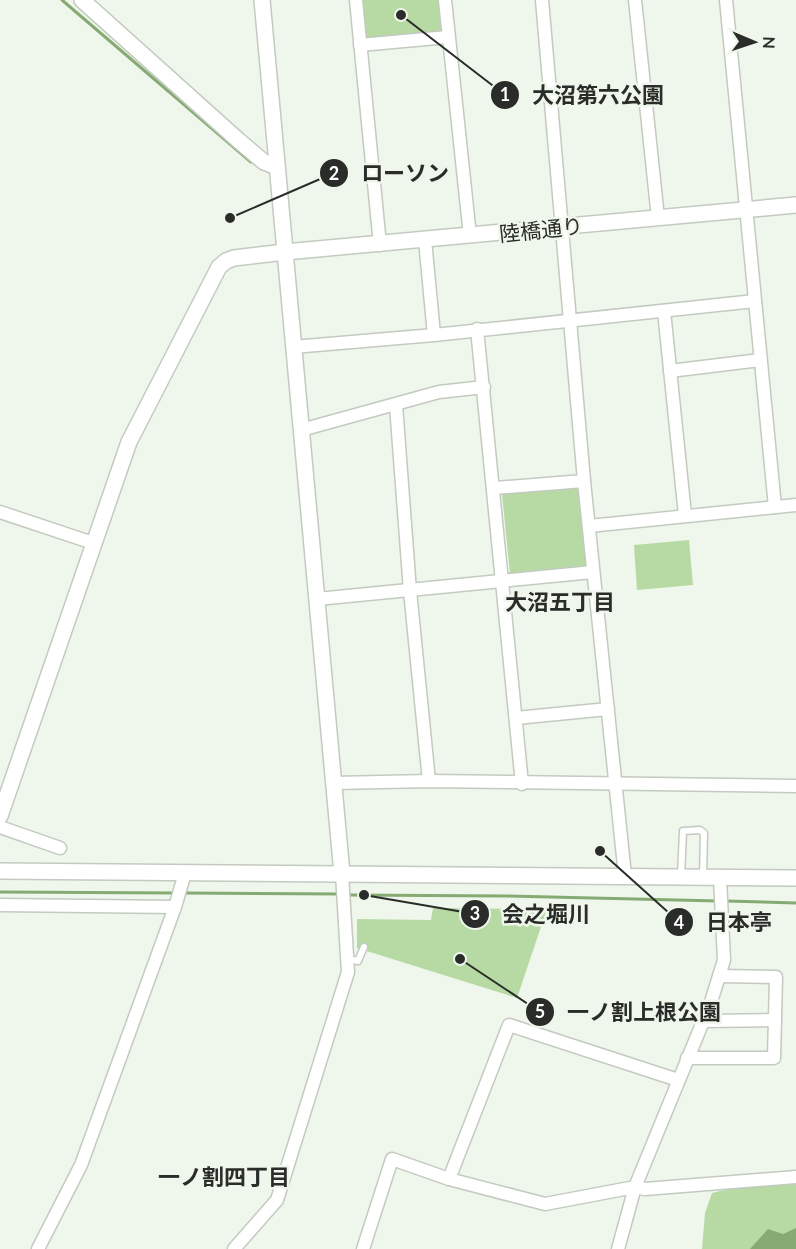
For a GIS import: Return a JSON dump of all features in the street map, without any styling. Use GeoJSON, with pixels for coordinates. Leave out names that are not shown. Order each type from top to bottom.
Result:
{"type":"FeatureCollection","features":[{"type":"Feature","properties":{"kind":"street"},"geometry":{"type":"LineString","coordinates":[[82,0],[238,140],[264,162],[277,167]]}},
{"type":"Feature","properties":{"kind":"street"},"geometry":{"type":"LineString","coordinates":[[234,1249],[277,1200],[348,972],[334,783],[262,0]]}},
{"type":"Feature","properties":{"kind":"street"},"geometry":{"type":"LineString","coordinates":[[356,0],[380,245]]}},
{"type":"Feature","properties":{"kind":"street"},"geometry":{"type":"LineString","coordinates":[[445,0],[470,236]]}},
{"type":"Feature","properties":{"kind":"street"},"geometry":{"type":"LineString","coordinates":[[542,0],[584,481],[625,876]]}},
{"type":"Feature","properties":{"kind":"street"},"geometry":{"type":"LineString","coordinates":[[635,0],[658,218]]}},
{"type":"Feature","properties":{"kind":"street"},"geometry":{"type":"LineString","coordinates":[[726,0],[775,507]]}},
{"type":"Feature","properties":{"kind":"street"},"geometry":{"type":"LineString","coordinates":[[360,45],[448,37]]}},
{"type":"Feature","properties":{"kind":"street","name":"陸橋通り"},"geometry":{"type":"LineString","coordinates":[[0,816],[129,442],[219,267],[226,261],[285,252],[796,205]]}},
{"type":"Feature","properties":{"kind":"street"},"geometry":{"type":"LineString","coordinates":[[425,240],[434,335]]}},
{"type":"Feature","properties":{"kind":"street"},"geometry":{"type":"LineString","coordinates":[[293,347],[434,335],[755,301]]}},
{"type":"Feature","properties":{"kind":"street"},"geometry":{"type":"LineString","coordinates":[[664,311],[685,515]]}},
{"type":"Feature","properties":{"kind":"street"},"geometry":{"type":"LineString","coordinates":[[477,329],[522,784]]}},
{"type":"Feature","properties":{"kind":"street"},"geometry":{"type":"LineString","coordinates":[[670,371],[760,360]]}},
{"type":"Feature","properties":{"kind":"street"},"geometry":{"type":"LineString","coordinates":[[301,430],[439,392],[484,387]]}},
{"type":"Feature","properties":{"kind":"street"},"geometry":{"type":"LineString","coordinates":[[396,405],[410,591],[429,781]]}},
{"type":"Feature","properties":{"kind":"street"},"geometry":{"type":"LineString","coordinates":[[494,488],[584,481]]}},
{"type":"Feature","properties":{"kind":"street"},"geometry":{"type":"LineString","coordinates":[[589,526],[796,506]]}},
{"type":"Feature","properties":{"kind":"street"},"geometry":{"type":"LineString","coordinates":[[0,512],[93,543]]}},
{"type":"Feature","properties":{"kind":"street"},"geometry":{"type":"LineString","coordinates":[[317,599],[593,572]]}},
{"type":"Feature","properties":{"kind":"street"},"geometry":{"type":"LineString","coordinates":[[516,718],[608,709]]}},
{"type":"Feature","properties":{"kind":"street"},"geometry":{"type":"LineString","coordinates":[[334,783],[429,781],[796,786]]}},
{"type":"Feature","properties":{"kind":"street"},"geometry":{"type":"LineString","coordinates":[[0,827],[60,848]]}},
{"type":"Feature","properties":{"kind":"street"},"geometry":{"type":"LineString","coordinates":[[0,871],[185,873],[342,880],[625,876],[675,872],[703,877],[720,884],[796,878]]}},
{"type":"Feature","properties":{"kind":"street"},"geometry":{"type":"LineString","coordinates":[[38,1249],[81,1165],[175,907],[185,873]]}},
{"type":"Feature","properties":{"kind":"street"},"geometry":{"type":"LineString","coordinates":[[618,1249],[635,1187],[703,1021],[724,960],[720,884]]}},
{"type":"Feature","properties":{"kind":"street"},"geometry":{"type":"LineString","coordinates":[[0,905],[175,907]]}},
{"type":"Feature","properties":{"kind":"street"},"geometry":{"type":"LineString","coordinates":[[687,1058],[774,1058],[776,977],[719,976]]}},
{"type":"Feature","properties":{"kind":"street"},"geometry":{"type":"LineString","coordinates":[[703,1021],[775,1020]]}},
{"type":"Feature","properties":{"kind":"street"},"geometry":{"type":"LineString","coordinates":[[449,1179],[510,1025],[678,1080]]}},
{"type":"Feature","properties":{"kind":"street"},"geometry":{"type":"LineString","coordinates":[[363,1249],[392,1159],[449,1179],[545,1204],[635,1187],[645,1189],[796,1177]]}},
{"type":"Feature","properties":{"kind":"lane"},"geometry":{"type":"LineString","coordinates":[[675,872],[683,831],[700,830],[704,832],[703,877]]}},
{"type":"Feature","properties":{"kind":"lane"},"geometry":{"type":"LineString","coordinates":[[347,959],[358,961],[364,947]]}},
{"type":"Feature","properties":{"kind":"shaded area"},"geometry":{"type":"Polygon","coordinates":[[[361,0],[439,0],[441,31],[364,39],[361,0]]]}},
{"type":"Feature","properties":{"kind":"shaded area"},"geometry":{"type":"Polygon","coordinates":[[[580,485],[587,567],[510,574],[502,494],[580,485]]]}},
{"type":"Feature","properties":{"kind":"shaded area"},"geometry":{"type":"Polygon","coordinates":[[[689,540],[693,585],[637,590],[634,545],[689,540]]]}},
{"type":"Feature","properties":{"kind":"shaded area"},"geometry":{"type":"Polygon","coordinates":[[[433,908],[547,909],[517,998],[357,948],[357,919],[431,920],[433,908]]]}},
{"type":"Feature","properties":{"kind":"shaded area"},"geometry":{"type":"Polygon","coordinates":[[[796,1183],[796,1249],[702,1249],[705,1213],[712,1193],[729,1189],[796,1183]]]}},
{"type":"Feature","properties":{"kind":"shaded area"},"geometry":{"type":"Polygon","coordinates":[[[796,1228],[796,1249],[750,1249],[768,1229],[783,1234],[796,1228]]]}},
{"type":"Feature","properties":{"kind":"waterway"},"geometry":{"type":"LineString","coordinates":[[62,0],[251,162]]}},
{"type":"Feature","properties":{"kind":"waterway"},"geometry":{"type":"LineString","coordinates":[[0,892],[176,893]]}},
{"type":"Feature","properties":{"kind":"waterway"},"geometry":{"type":"LineString","coordinates":[[183,893],[341,894]]}},
{"type":"Feature","properties":{"kind":"waterway"},"geometry":{"type":"LineString","coordinates":[[348,895],[719,901]]}},
{"type":"Feature","properties":{"kind":"waterway"},"geometry":{"type":"LineString","coordinates":[[726,901],[796,903]]}},
{"type":"Feature","properties":{"kind":"place","name":"大沼第六公園"},"geometry":{"type":"Point","coordinates":[401,15]}},
{"type":"Feature","properties":{"kind":"place","name":"ローソン"},"geometry":{"type":"Point","coordinates":[230,218]}},
{"type":"Feature","properties":{"kind":"place","name":"日本亭"},"geometry":{"type":"Point","coordinates":[600,851]}},
{"type":"Feature","properties":{"kind":"place","name":"会之堀川"},"geometry":{"type":"Point","coordinates":[364,895]}},
{"type":"Feature","properties":{"kind":"place","name":"一ノ割上根公園"},"geometry":{"type":"Point","coordinates":[460,959]}},
{"type":"Feature","properties":{"kind":"district","name":"大沼五丁目"},"geometry":{"type":"Point","coordinates":[560,601]}},
{"type":"Feature","properties":{"kind":"district","name":"一ノ割四丁目"},"geometry":{"type":"Point","coordinates":[224,1176]}}]}
